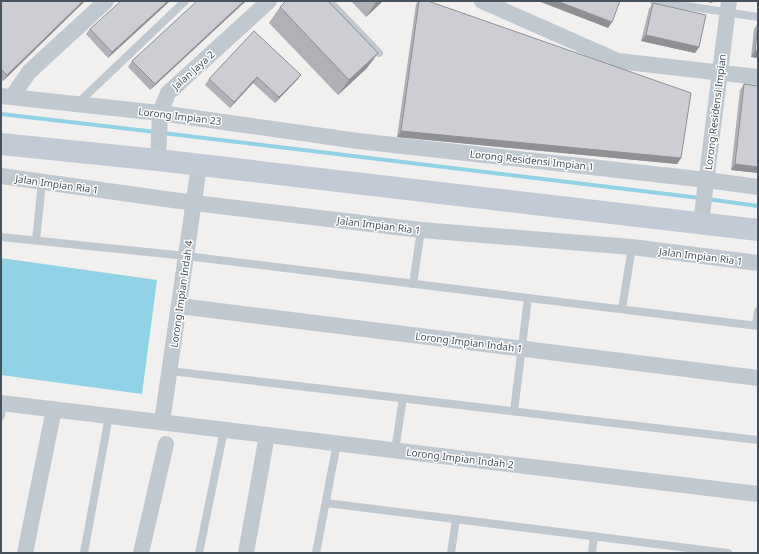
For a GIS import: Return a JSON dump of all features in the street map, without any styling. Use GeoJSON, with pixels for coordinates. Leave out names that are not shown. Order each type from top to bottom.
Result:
{"type":"FeatureCollection","features":[{"type":"Feature","properties":{"kind":"street"},"geometry":{"type":"LineString","coordinates":[[7,96],[29,72],[106,1]]}},
{"type":"Feature","properties":{"kind":"street","name":"Jalan Jaya 2"},"geometry":{"type":"LineString","coordinates":[[159,153],[160,120],[168,93],[269,1]]}},
{"type":"Feature","properties":{"kind":"street"},"geometry":{"type":"LineString","coordinates":[[482,1],[618,61],[758,77]]}},
{"type":"Feature","properties":{"kind":"street","name":"Lorong Residensi Impian"},"geometry":{"type":"LineString","coordinates":[[702,215],[728,7]]}},
{"type":"Feature","properties":{"kind":"street","name":"Lorong Impian 23"},"geometry":{"type":"LineString","coordinates":[[7,96],[77,105],[160,120],[358,141]]}},
{"type":"Feature","properties":{"kind":"street","name":"Lorong Residensi Impian 1"},"geometry":{"type":"LineString","coordinates":[[358,141],[706,185],[758,187]]}},
{"type":"Feature","properties":{"kind":"street"},"geometry":{"type":"LineString","coordinates":[[1,144],[159,153],[199,166],[702,215],[758,230]]}},
{"type":"Feature","properties":{"kind":"street","name":"Lorong Impian Indah 4"},"geometry":{"type":"LineString","coordinates":[[162,422],[180,306],[199,166]]}},
{"type":"Feature","properties":{"kind":"street","name":"Jalan Impian Ria 1"},"geometry":{"type":"LineString","coordinates":[[1,176],[194,203],[421,230],[632,247],[758,262]]}},
{"type":"Feature","properties":{"kind":"street","name":"Lorong Impian Indah 1"},"geometry":{"type":"LineString","coordinates":[[180,306],[758,378]]}},
{"type":"Feature","properties":{"kind":"street","name":"Lorong Impian Indah 2"},"geometry":{"type":"LineString","coordinates":[[2,407],[54,409],[758,494]]}},
{"type":"Feature","properties":{"kind":"street"},"geometry":{"type":"LineString","coordinates":[[25,553],[54,409]]}},
{"type":"Feature","properties":{"kind":"street"},"geometry":{"type":"LineString","coordinates":[[246,553],[267,435]]}},
{"type":"Feature","properties":{"kind":"street"},"geometry":{"type":"LineString","coordinates":[[141,553],[166,444]]}},
{"type":"Feature","properties":{"kind":"lane"},"geometry":{"type":"LineString","coordinates":[[77,105],[185,1]]}},
{"type":"Feature","properties":{"kind":"lane"},"geometry":{"type":"LineString","coordinates":[[329,1],[379,53]]}},
{"type":"Feature","properties":{"kind":"lane"},"geometry":{"type":"LineString","coordinates":[[654,1],[728,7],[758,17]]}},
{"type":"Feature","properties":{"kind":"lane"},"geometry":{"type":"LineString","coordinates":[[36,240],[42,182]]}},
{"type":"Feature","properties":{"kind":"lane"},"geometry":{"type":"LineString","coordinates":[[413,284],[421,230]]}},
{"type":"Feature","properties":{"kind":"lane"},"geometry":{"type":"LineString","coordinates":[[1,237],[186,256],[757,326],[758,311]]}},
{"type":"Feature","properties":{"kind":"lane"},"geometry":{"type":"LineString","coordinates":[[622,309],[632,247]]}},
{"type":"Feature","properties":{"kind":"lane"},"geometry":{"type":"LineString","coordinates":[[514,411],[528,298]]}},
{"type":"Feature","properties":{"kind":"lane"},"geometry":{"type":"LineString","coordinates":[[170,371],[758,440]]}},
{"type":"Feature","properties":{"kind":"lane"},"geometry":{"type":"LineString","coordinates":[[395,450],[403,398]]}},
{"type":"Feature","properties":{"kind":"lane"},"geometry":{"type":"LineString","coordinates":[[84,553],[109,416]]}},
{"type":"Feature","properties":{"kind":"lane"},"geometry":{"type":"LineString","coordinates":[[200,553],[224,430]]}},
{"type":"Feature","properties":{"kind":"lane"},"geometry":{"type":"LineString","coordinates":[[316,553],[337,443]]}},
{"type":"Feature","properties":{"kind":"lane"},"geometry":{"type":"LineString","coordinates":[[326,503],[728,553]]}},
{"type":"Feature","properties":{"kind":"lane"},"geometry":{"type":"LineString","coordinates":[[451,553],[456,519]]}},
{"type":"Feature","properties":{"kind":"lane"},"geometry":{"type":"LineString","coordinates":[[592,553],[594,536]]}},
{"type":"Feature","properties":{"kind":"water"},"geometry":{"type":"Polygon","coordinates":[[[1,258],[157,280],[142,394],[1,375],[1,258]]]}},
{"type":"Feature","properties":{"kind":"building"},"geometry":{"type":"Polygon","coordinates":[[[1,1],[83,1],[7,75],[1,69],[1,1]]]}},
{"type":"Feature","properties":{"kind":"building"},"geometry":{"type":"Polygon","coordinates":[[[121,1],[168,1],[112,52],[90,29],[121,1]]]}},
{"type":"Feature","properties":{"kind":"building"},"geometry":{"type":"Polygon","coordinates":[[[197,1],[244,1],[155,84],[132,61],[197,1]]]}},
{"type":"Feature","properties":{"kind":"building"},"geometry":{"type":"Polygon","coordinates":[[[286,1],[328,1],[378,53],[349,80],[280,7],[286,1]]]}},
{"type":"Feature","properties":{"kind":"building"},"geometry":{"type":"Polygon","coordinates":[[[419,1],[428,1],[691,93],[681,158],[401,131],[419,1]]]}},
{"type":"Feature","properties":{"kind":"building"},"geometry":{"type":"Polygon","coordinates":[[[557,1],[620,1],[612,22],[557,1]]]}},
{"type":"Feature","properties":{"kind":"building"},"geometry":{"type":"Polygon","coordinates":[[[653,3],[706,15],[699,47],[646,35],[653,3]]]}},
{"type":"Feature","properties":{"kind":"building"},"geometry":{"type":"Polygon","coordinates":[[[758,25],[758,51],[755,51],[758,25]]]}},
{"type":"Feature","properties":{"kind":"building"},"geometry":{"type":"Polygon","coordinates":[[[254,31],[301,75],[279,97],[257,77],[234,102],[209,79],[254,31]]]}},
{"type":"Feature","properties":{"kind":"building"},"geometry":{"type":"Polygon","coordinates":[[[744,84],[758,86],[758,167],[735,164],[744,84]]]}},
{"type":"Feature","properties":{"kind":"waterway"},"geometry":{"type":"LineString","coordinates":[[1,114],[156,132]]}},
{"type":"Feature","properties":{"kind":"waterway"},"geometry":{"type":"LineString","coordinates":[[163,133],[700,198]]}},
{"type":"Feature","properties":{"kind":"waterway"},"geometry":{"type":"LineString","coordinates":[[707,199],[758,206]]}}]}
